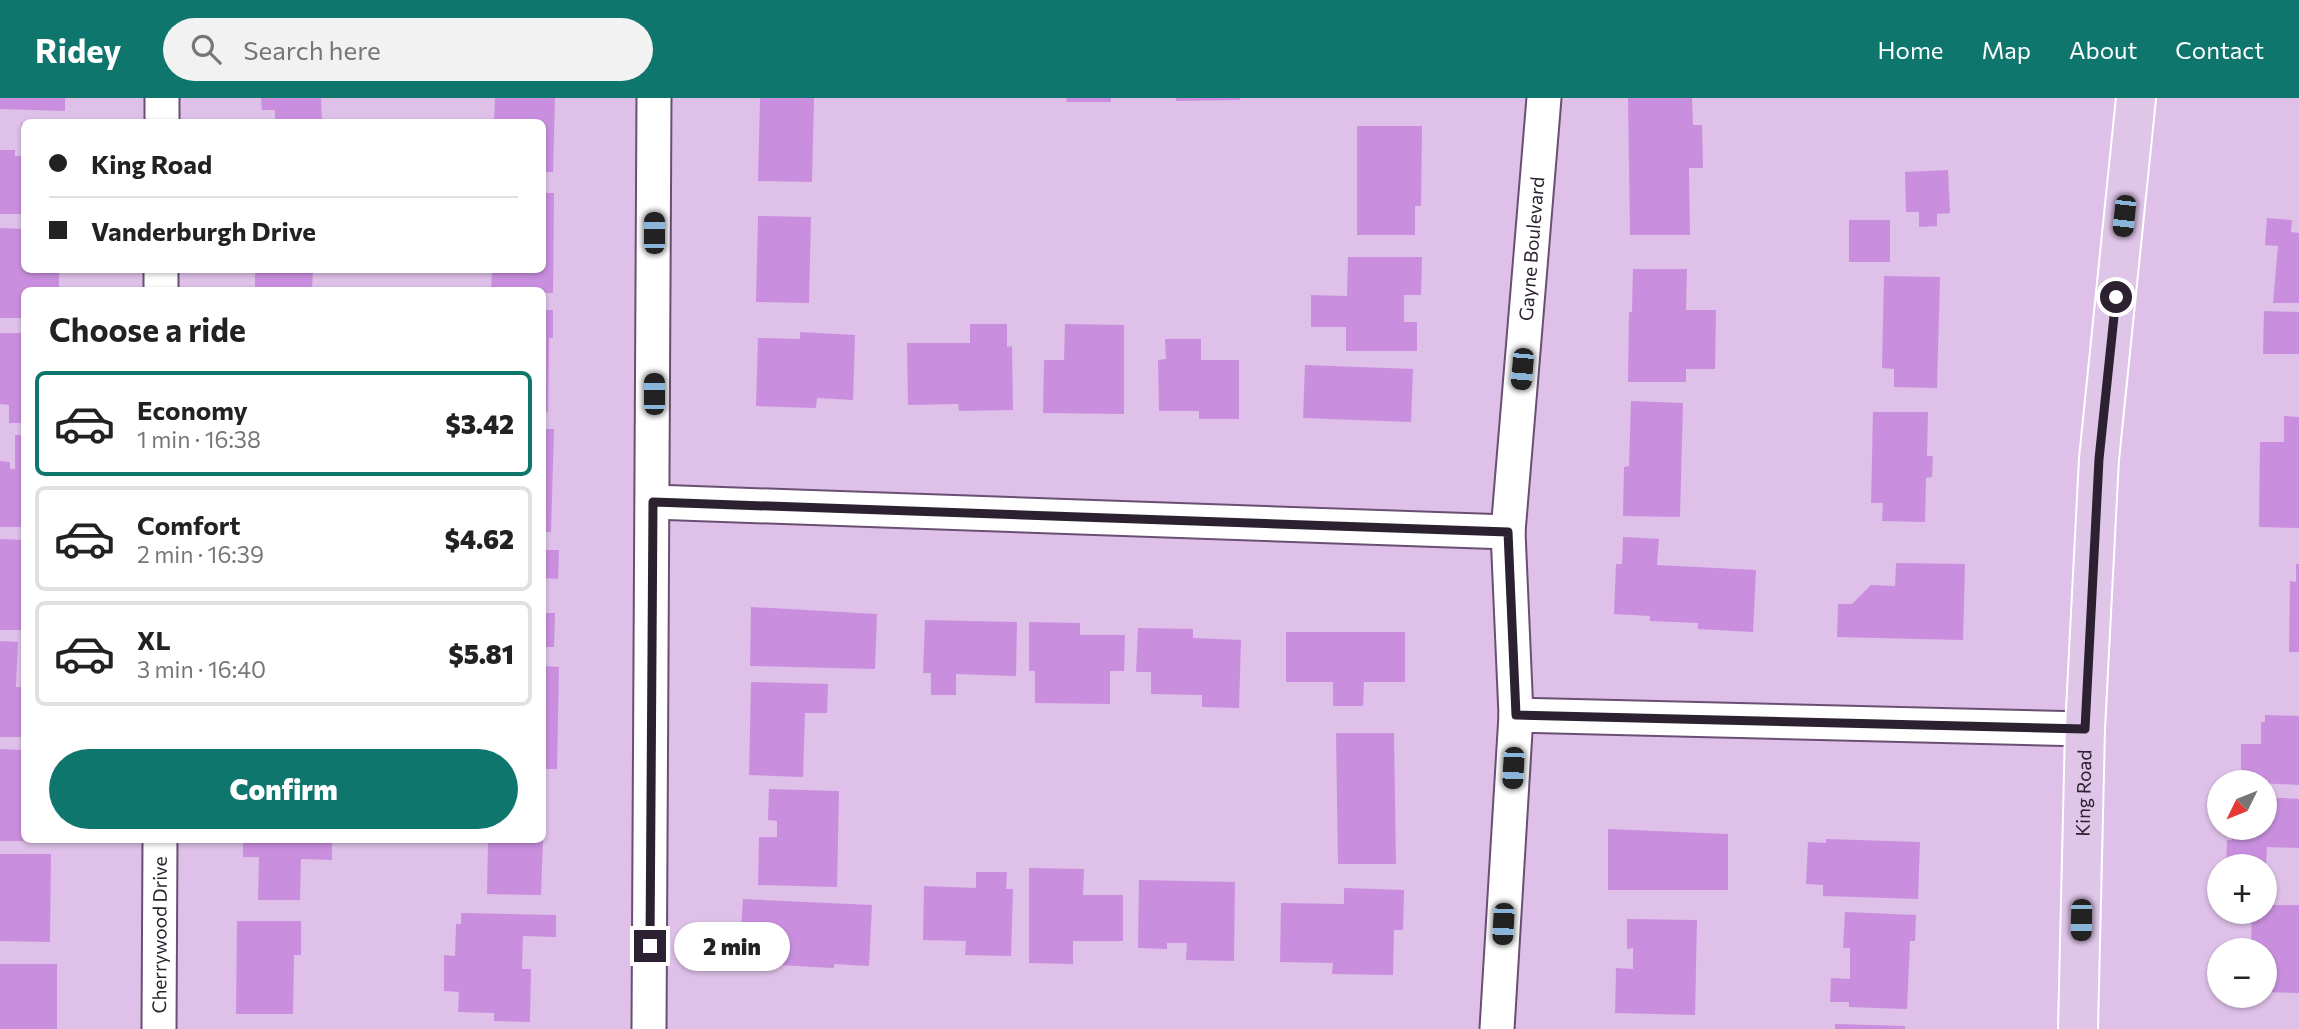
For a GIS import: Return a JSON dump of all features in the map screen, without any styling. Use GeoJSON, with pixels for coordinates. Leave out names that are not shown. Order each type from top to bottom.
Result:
{"type":"FeatureCollection","features":[{"type":"Feature","properties":{"kind":"main road","name":"King Road"},"geometry":{"type":"LineString","coordinates":[[2078,1029],[2085,729],[2099,459],[2136,98]]}},
{"type":"Feature","properties":{"kind":"street"},"geometry":{"type":"LineString","coordinates":[[162,98],[162,119]]}},
{"type":"Feature","properties":{"kind":"street"},"geometry":{"type":"LineString","coordinates":[[649,1029],[654,98]]}},
{"type":"Feature","properties":{"kind":"street","name":"Gayne Boulevard"},"geometry":{"type":"LineString","coordinates":[[1497,1029],[1516,715],[1508,532],[1544,98]]}},
{"type":"Feature","properties":{"kind":"street"},"geometry":{"type":"LineString","coordinates":[[653,502],[1508,532]]}},
{"type":"Feature","properties":{"kind":"street"},"geometry":{"type":"LineString","coordinates":[[1516,715],[2085,729]]}},
{"type":"Feature","properties":{"kind":"street","name":"Cherrywood Drive"},"geometry":{"type":"LineString","coordinates":[[159,1029],[160,843]]}},
{"type":"Feature","properties":{"kind":"building"},"geometry":{"type":"Polygon","coordinates":[[[0,98],[65,98],[65,111],[0,109],[0,98]]]}},
{"type":"Feature","properties":{"kind":"building"},"geometry":{"type":"Polygon","coordinates":[[[261,98],[321,98],[322,119],[275,119],[275,110],[262,110],[261,98]]]}},
{"type":"Feature","properties":{"kind":"building"},"geometry":{"type":"Polygon","coordinates":[[[495,98],[555,98],[553,172],[546,172],[546,119],[494,119],[495,98]]]}},
{"type":"Feature","properties":{"kind":"building"},"geometry":{"type":"Polygon","coordinates":[[[760,98],[814,98],[812,182],[758,181],[760,98]]]}},
{"type":"Feature","properties":{"kind":"building"},"geometry":{"type":"Polygon","coordinates":[[[1066,98],[1111,98],[1111,102],[1067,102],[1066,98]]]}},
{"type":"Feature","properties":{"kind":"building"},"geometry":{"type":"Polygon","coordinates":[[[1176,98],[1240,98],[1240,100],[1176,101],[1176,98]]]}},
{"type":"Feature","properties":{"kind":"building"},"geometry":{"type":"Polygon","coordinates":[[[1628,98],[1692,98],[1693,125],[1702,125],[1703,168],[1689,168],[1690,235],[1630,235],[1628,98]]]}},
{"type":"Feature","properties":{"kind":"building"},"geometry":{"type":"Polygon","coordinates":[[[1357,126],[1422,126],[1421,206],[1415,206],[1415,235],[1357,235],[1357,126]]]}},
{"type":"Feature","properties":{"kind":"building"},"geometry":{"type":"Polygon","coordinates":[[[0,150],[15,150],[15,156],[21,156],[21,214],[0,214],[0,150]]]}},
{"type":"Feature","properties":{"kind":"building"},"geometry":{"type":"Polygon","coordinates":[[[1948,170],[1950,213],[1937,214],[1937,226],[1919,227],[1919,212],[1906,212],[1905,172],[1948,170]]]}},
{"type":"Feature","properties":{"kind":"building"},"geometry":{"type":"Polygon","coordinates":[[[546,193],[554,193],[553,293],[546,293],[546,287],[491,287],[492,273],[546,273],[546,193]]]}},
{"type":"Feature","properties":{"kind":"building"},"geometry":{"type":"Polygon","coordinates":[[[758,216],[811,217],[809,303],[756,302],[758,216]]]}},
{"type":"Feature","properties":{"kind":"building"},"geometry":{"type":"Polygon","coordinates":[[[2267,218],[2292,220],[2291,232],[2299,233],[2299,303],[2273,303],[2278,246],[2265,245],[2267,218]]]}},
{"type":"Feature","properties":{"kind":"building"},"geometry":{"type":"Polygon","coordinates":[[[1849,220],[1890,220],[1890,262],[1849,262],[1849,220]]]}},
{"type":"Feature","properties":{"kind":"building"},"geometry":{"type":"Polygon","coordinates":[[[0,228],[21,229],[21,273],[59,273],[59,287],[21,287],[21,318],[0,318],[0,228]]]}},
{"type":"Feature","properties":{"kind":"building"},"geometry":{"type":"Polygon","coordinates":[[[1348,257],[1422,257],[1421,295],[1404,295],[1404,322],[1417,322],[1417,351],[1346,351],[1346,327],[1311,327],[1311,295],[1347,296],[1348,257]]]}},
{"type":"Feature","properties":{"kind":"building"},"geometry":{"type":"Polygon","coordinates":[[[1633,269],[1687,269],[1686,310],[1716,310],[1715,369],[1686,369],[1686,382],[1628,382],[1633,269]]]}},
{"type":"Feature","properties":{"kind":"building"},"geometry":{"type":"Polygon","coordinates":[[[255,273],[313,273],[312,287],[255,287],[255,273]]]}},
{"type":"Feature","properties":{"kind":"building"},"geometry":{"type":"Polygon","coordinates":[[[1884,276],[1940,277],[1937,388],[1894,387],[1894,369],[1882,368],[1884,276]]]}},
{"type":"Feature","properties":{"kind":"building"},"geometry":{"type":"Polygon","coordinates":[[[546,310],[553,310],[553,338],[549,338],[548,412],[546,310]]]}},
{"type":"Feature","properties":{"kind":"building"},"geometry":{"type":"Polygon","coordinates":[[[2264,311],[2299,312],[2299,354],[2263,354],[2264,311]]]}},
{"type":"Feature","properties":{"kind":"building"},"geometry":{"type":"Polygon","coordinates":[[[970,324],[1007,324],[1007,347],[1012,346],[1013,410],[959,411],[958,404],[908,405],[907,343],[970,343],[970,324]]]}},
{"type":"Feature","properties":{"kind":"building"},"geometry":{"type":"Polygon","coordinates":[[[1065,324],[1124,325],[1124,414],[1043,413],[1044,360],[1064,360],[1065,324]]]}},
{"type":"Feature","properties":{"kind":"building"},"geometry":{"type":"Polygon","coordinates":[[[800,332],[855,335],[853,400],[817,398],[816,408],[756,406],[758,338],[800,339],[800,332]]]}},
{"type":"Feature","properties":{"kind":"building"},"geometry":{"type":"Polygon","coordinates":[[[0,333],[21,333],[21,423],[9,423],[9,405],[0,404],[0,333]]]}},
{"type":"Feature","properties":{"kind":"building"},"geometry":{"type":"Polygon","coordinates":[[[1165,339],[1201,339],[1201,360],[1239,360],[1239,419],[1199,419],[1199,411],[1159,411],[1158,360],[1166,359],[1165,339]]]}},
{"type":"Feature","properties":{"kind":"building"},"geometry":{"type":"Polygon","coordinates":[[[1305,365],[1413,369],[1411,422],[1303,418],[1305,365]]]}},
{"type":"Feature","properties":{"kind":"building"},"geometry":{"type":"Polygon","coordinates":[[[1631,401],[1683,403],[1680,517],[1623,516],[1624,467],[1629,466],[1631,401]]]}},
{"type":"Feature","properties":{"kind":"building"},"geometry":{"type":"Polygon","coordinates":[[[1873,412],[1928,412],[1927,456],[1933,456],[1932,477],[1926,478],[1925,522],[1882,521],[1883,503],[1871,503],[1873,412]]]}},
{"type":"Feature","properties":{"kind":"building"},"geometry":{"type":"Polygon","coordinates":[[[2284,416],[2299,417],[2299,528],[2259,527],[2260,442],[2284,442],[2284,416]]]}},
{"type":"Feature","properties":{"kind":"building"},"geometry":{"type":"Polygon","coordinates":[[[546,429],[554,429],[551,532],[546,532],[546,429]]]}},
{"type":"Feature","properties":{"kind":"building"},"geometry":{"type":"Polygon","coordinates":[[[15,435],[21,435],[21,527],[0,527],[0,461],[10,462],[10,469],[15,469],[15,435]]]}},
{"type":"Feature","properties":{"kind":"building"},"geometry":{"type":"Polygon","coordinates":[[[1623,537],[1659,539],[1657,565],[1756,570],[1753,632],[1698,629],[1698,623],[1650,621],[1650,616],[1614,614],[1616,564],[1622,564],[1623,537]]]}},
{"type":"Feature","properties":{"kind":"building"},"geometry":{"type":"Polygon","coordinates":[[[0,539],[21,540],[21,630],[0,630],[0,539]]]}},
{"type":"Feature","properties":{"kind":"building"},"geometry":{"type":"Polygon","coordinates":[[[546,550],[559,550],[558,579],[546,578],[546,550]]]}},
{"type":"Feature","properties":{"kind":"building"},"geometry":{"type":"Polygon","coordinates":[[[1896,563],[1965,564],[1963,640],[1837,637],[1838,604],[1852,604],[1871,585],[1895,586],[1896,563]]]}},
{"type":"Feature","properties":{"kind":"building"},"geometry":{"type":"Polygon","coordinates":[[[2296,564],[2299,564],[2299,652],[2289,652],[2290,581],[2296,582],[2296,564]]]}},
{"type":"Feature","properties":{"kind":"building"},"geometry":{"type":"Polygon","coordinates":[[[751,607],[877,614],[875,669],[750,666],[751,607]]]}},
{"type":"Feature","properties":{"kind":"building"},"geometry":{"type":"Polygon","coordinates":[[[546,613],[555,613],[554,647],[546,647],[546,613]]]}},
{"type":"Feature","properties":{"kind":"building"},"geometry":{"type":"Polygon","coordinates":[[[925,620],[1017,622],[1016,676],[956,674],[956,695],[931,695],[931,673],[923,673],[925,620]]]}},
{"type":"Feature","properties":{"kind":"building"},"geometry":{"type":"Polygon","coordinates":[[[1029,622],[1080,623],[1080,635],[1125,635],[1124,671],[1110,671],[1110,704],[1035,703],[1035,671],[1029,671],[1029,622]]]}},
{"type":"Feature","properties":{"kind":"building"},"geometry":{"type":"Polygon","coordinates":[[[1138,628],[1193,629],[1193,638],[1241,640],[1239,708],[1202,707],[1202,695],[1151,694],[1151,672],[1136,672],[1138,628]]]}},
{"type":"Feature","properties":{"kind":"building"},"geometry":{"type":"Polygon","coordinates":[[[1286,632],[1405,632],[1405,682],[1364,682],[1363,706],[1333,706],[1333,682],[1286,682],[1286,632]]]}},
{"type":"Feature","properties":{"kind":"building"},"geometry":{"type":"Polygon","coordinates":[[[0,641],[18,642],[16,687],[21,687],[21,737],[0,737],[0,641]]]}},
{"type":"Feature","properties":{"kind":"building"},"geometry":{"type":"Polygon","coordinates":[[[546,666],[559,667],[557,769],[546,769],[546,666]]]}},
{"type":"Feature","properties":{"kind":"building"},"geometry":{"type":"Polygon","coordinates":[[[751,682],[828,684],[827,713],[805,713],[803,777],[749,775],[751,682]]]}},
{"type":"Feature","properties":{"kind":"building"},"geometry":{"type":"Polygon","coordinates":[[[2265,715],[2299,716],[2299,785],[2277,784],[2277,770],[2241,770],[2241,744],[2261,744],[2261,722],[2265,722],[2265,715]]]}},
{"type":"Feature","properties":{"kind":"building"},"geometry":{"type":"Polygon","coordinates":[[[1336,733],[1394,733],[1396,864],[1338,864],[1336,733]]]}},
{"type":"Feature","properties":{"kind":"building"},"geometry":{"type":"Polygon","coordinates":[[[0,749],[21,750],[21,841],[0,841],[0,749]]]}},
{"type":"Feature","properties":{"kind":"building"},"geometry":{"type":"Polygon","coordinates":[[[769,789],[839,791],[837,887],[758,885],[759,837],[777,837],[777,821],[768,820],[769,789]]]}},
{"type":"Feature","properties":{"kind":"building"},"geometry":{"type":"Polygon","coordinates":[[[2277,798],[2299,799],[2299,848],[2267,847],[2267,854],[2226,854],[2227,840],[2277,840],[2277,798]]]}},
{"type":"Feature","properties":{"kind":"building"},"geometry":{"type":"Polygon","coordinates":[[[1608,829],[1728,834],[1728,890],[1608,890],[1608,829]]]}},
{"type":"Feature","properties":{"kind":"building"},"geometry":{"type":"Polygon","coordinates":[[[1826,839],[1920,842],[1918,899],[1823,896],[1823,885],[1806,884],[1808,842],[1826,843],[1826,839]]]}},
{"type":"Feature","properties":{"kind":"building"},"geometry":{"type":"Polygon","coordinates":[[[243,843],[332,843],[332,860],[301,859],[300,900],[258,900],[259,857],[243,857],[243,843]]]}},
{"type":"Feature","properties":{"kind":"building"},"geometry":{"type":"Polygon","coordinates":[[[488,843],[543,843],[541,895],[487,894],[488,843]]]}},
{"type":"Feature","properties":{"kind":"building"},"geometry":{"type":"Polygon","coordinates":[[[0,854],[51,854],[50,942],[0,941],[0,854]]]}},
{"type":"Feature","properties":{"kind":"building"},"geometry":{"type":"Polygon","coordinates":[[[1029,868],[1084,869],[1083,895],[1123,895],[1123,941],[1073,941],[1073,964],[1029,963],[1029,868]]]}},
{"type":"Feature","properties":{"kind":"building"},"geometry":{"type":"Polygon","coordinates":[[[976,872],[1007,872],[1006,889],[1013,889],[1011,956],[965,955],[966,941],[923,940],[924,886],[976,888],[976,872]]]}},
{"type":"Feature","properties":{"kind":"building"},"geometry":{"type":"Polygon","coordinates":[[[1139,880],[1235,882],[1234,961],[1186,960],[1187,943],[1167,943],[1167,949],[1138,948],[1139,880]]]}},
{"type":"Feature","properties":{"kind":"building"},"geometry":{"type":"Polygon","coordinates":[[[1344,888],[1404,890],[1403,930],[1394,930],[1393,975],[1332,974],[1333,963],[1280,962],[1281,903],[1344,904],[1344,888]]]}},
{"type":"Feature","properties":{"kind":"building"},"geometry":{"type":"Polygon","coordinates":[[[743,899],[872,905],[869,966],[834,964],[834,968],[739,963],[743,899]]]}},
{"type":"Feature","properties":{"kind":"building"},"geometry":{"type":"Polygon","coordinates":[[[2277,905],[2299,905],[2299,993],[2277,992],[2277,938],[2251,938],[2252,924],[2277,924],[2277,905]]]}},
{"type":"Feature","properties":{"kind":"building"},"geometry":{"type":"Polygon","coordinates":[[[1845,912],[1916,915],[1915,941],[1910,941],[1907,1009],[1849,1007],[1849,1002],[1830,1002],[1831,978],[1850,979],[1850,948],[1843,948],[1845,912]]]}},
{"type":"Feature","properties":{"kind":"building"},"geometry":{"type":"Polygon","coordinates":[[[461,913],[556,915],[556,937],[523,936],[522,969],[531,969],[530,1022],[494,1021],[494,1013],[458,1012],[459,992],[444,991],[444,955],[455,956],[456,924],[461,924],[461,913]]]}},
{"type":"Feature","properties":{"kind":"building"},"geometry":{"type":"Polygon","coordinates":[[[1627,919],[1697,920],[1695,1015],[1615,1013],[1616,968],[1633,969],[1633,948],[1627,949],[1627,919]]]}},
{"type":"Feature","properties":{"kind":"building"},"geometry":{"type":"Polygon","coordinates":[[[237,921],[301,921],[301,955],[294,955],[293,1014],[236,1014],[237,921]]]}},
{"type":"Feature","properties":{"kind":"building"},"geometry":{"type":"Polygon","coordinates":[[[0,964],[57,964],[57,1029],[0,1029],[0,964]]]}},
{"type":"Feature","properties":{"kind":"building"},"geometry":{"type":"Polygon","coordinates":[[[1835,1024],[1905,1026],[1905,1029],[1835,1029],[1835,1024]]]}},
{"type":"Feature","properties":{"kind":"route"},"geometry":{"type":"LineString","coordinates":[[650,946],[653,502],[1508,532],[1516,715],[2085,729],[2099,459],[2116,297]]}}]}
